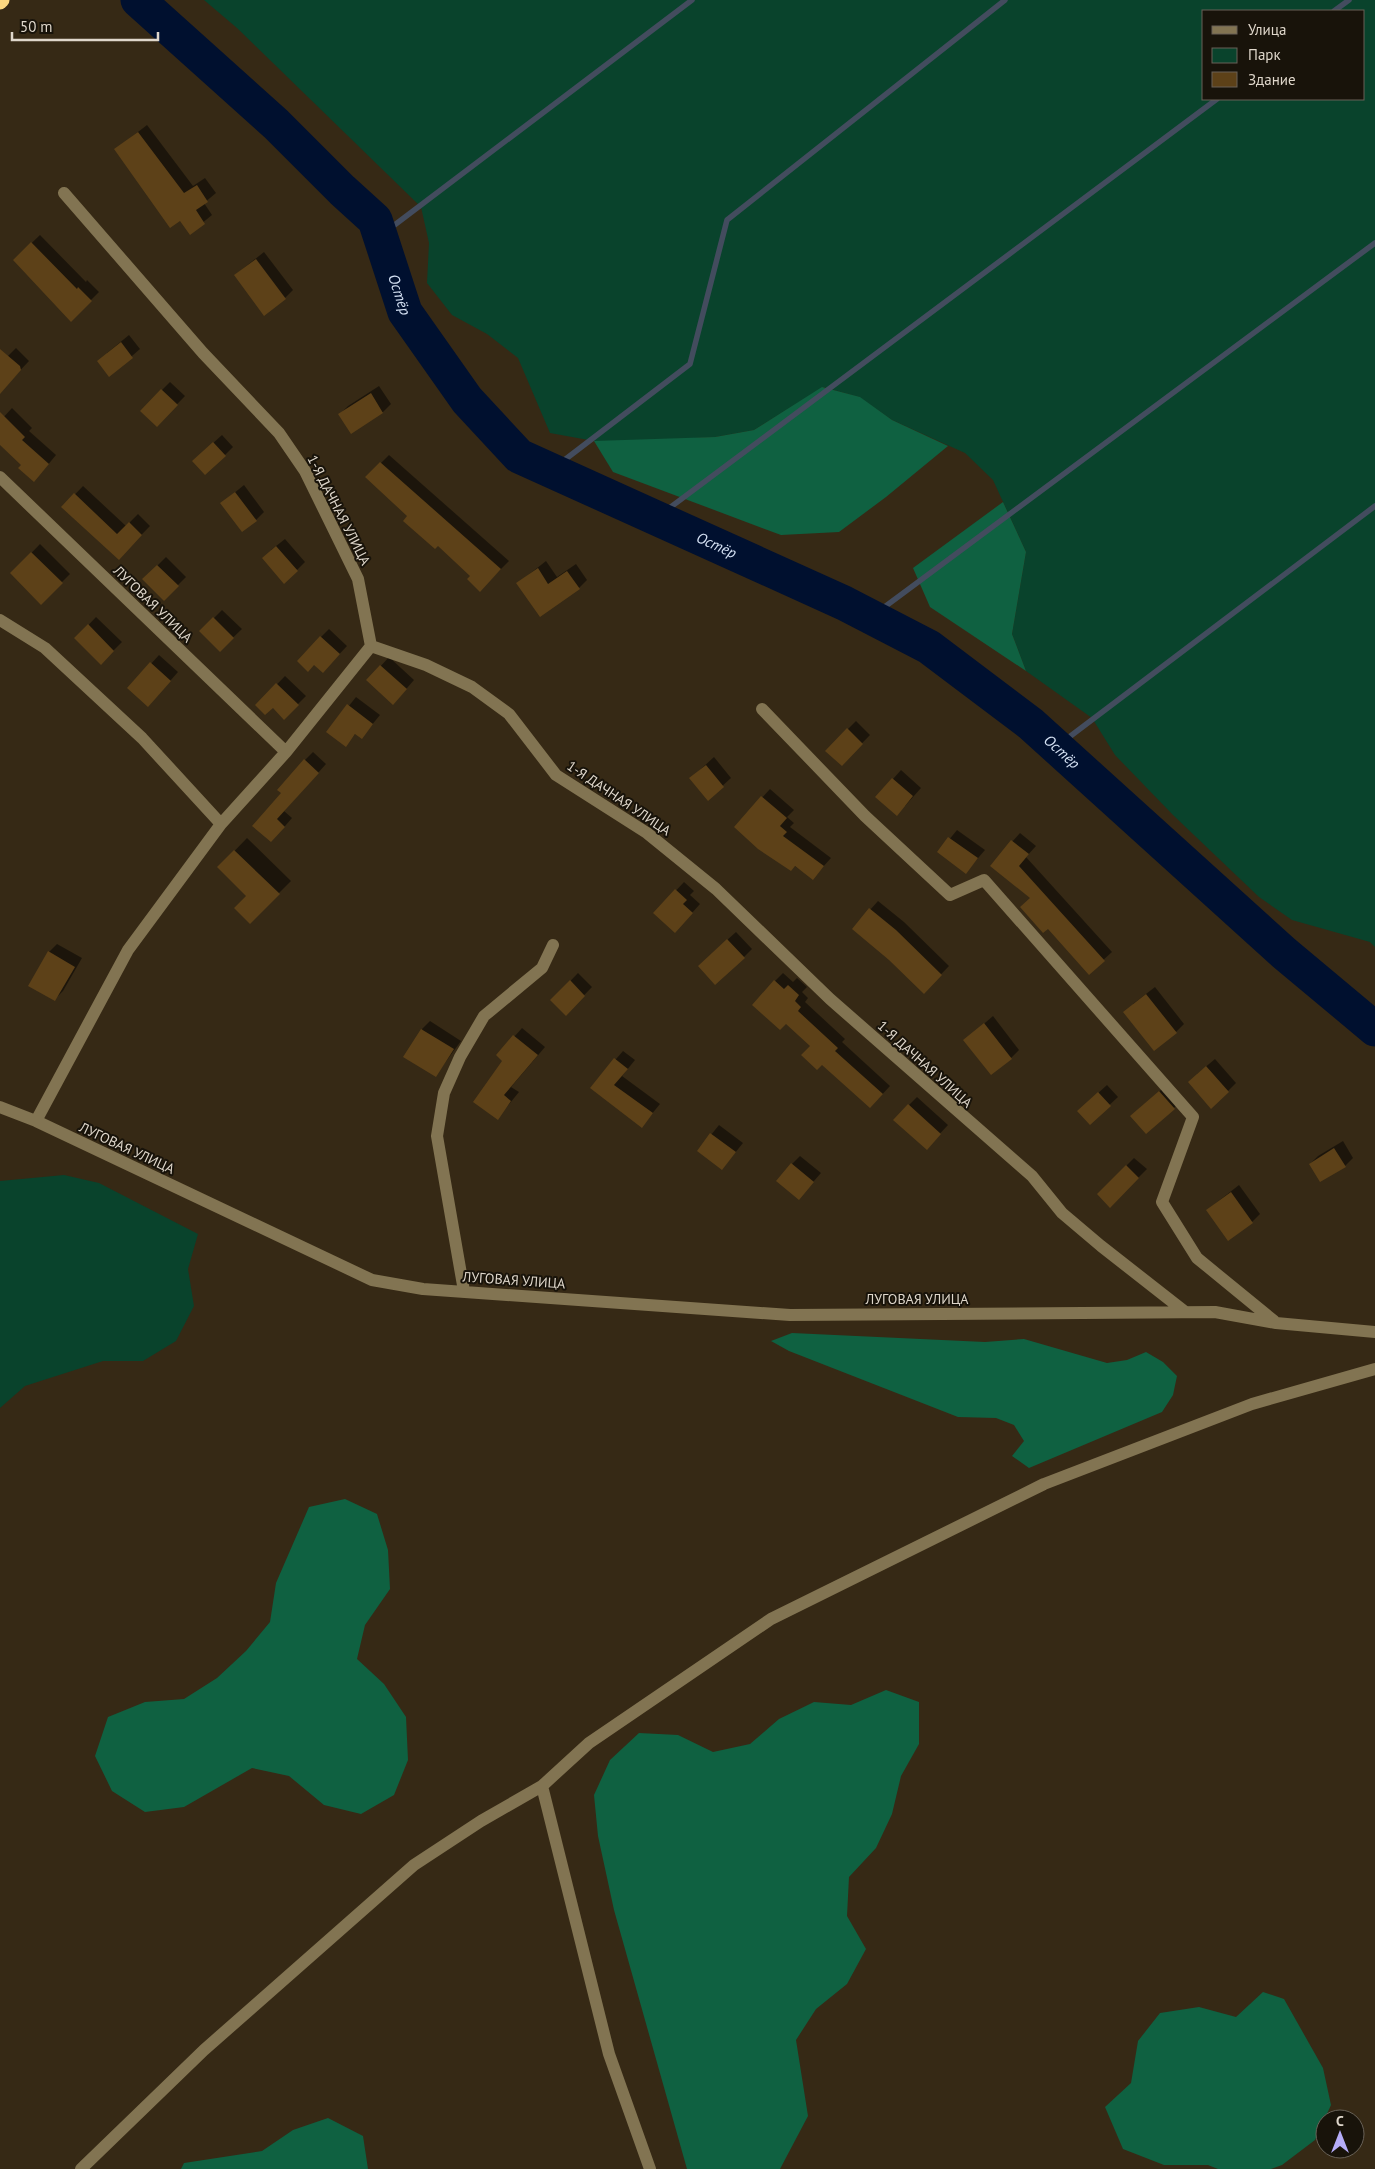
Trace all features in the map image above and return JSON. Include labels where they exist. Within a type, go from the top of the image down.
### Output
[{"type":"street","name":"1-Я ДАЧНАЯ УЛИЦА","points":[[64,193],[204,353],[278,433],[305,471],[358,579],[371,646],[426,664],[472,687],[509,714],[556,775],[647,833],[716,889],[830,999],[1032,1176],[1062,1213],[1184,1311]]},
{"type":"street","name":"ЛУГОВАЯ УЛИЦА","points":[[0,477],[286,752]]},
{"type":"street","points":[[0,620],[52,654],[142,738],[221,824]]},
{"type":"street","points":[[36,1121],[128,950],[221,824],[286,752],[371,646]]},
{"type":"street","points":[[762,709],[865,816],[950,895],[984,880],[1193,1117],[1162,1202],[1197,1258],[1276,1323]]},
{"type":"street","points":[[464,1291],[437,1136],[444,1094],[460,1057],[484,1016],[542,968],[553,945]]},
{"type":"street","name":"ЛУГОВАЯ УЛИЦА","points":[[0,1107],[36,1121],[372,1280],[422,1289],[790,1315],[1215,1312],[1276,1323],[1375,1332]]},
{"type":"street","points":[[81,2169],[204,2050],[414,1865],[482,1821],[542,1786],[589,1743],[771,1619],[1044,1484],[1252,1404],[1375,1369]]},
{"type":"street","points":[[542,1786],[609,2054],[650,2169]]},
{"type":"green space","points":[[204,0],[1375,0],[1375,947],[1370,942],[1292,920],[1259,897],[1173,815],[1115,755],[1092,718],[1026,671],[1012,634],[1026,552],[993,480],[965,453],[892,420],[859,397],[823,387],[754,430],[715,437],[594,441],[550,433],[518,358],[487,334],[452,315],[427,283],[429,243],[421,207],[237,28]]},
{"type":"green space","points":[[822,387],[860,397],[892,420],[948,446],[886,497],[839,532],[781,535],[613,472],[594,441],[715,437],[754,430]]},
{"type":"green space","points":[[1003,502],[1026,552],[1012,634],[1026,671],[930,607],[913,568]]},
{"type":"green space","points":[[64,1175],[99,1183],[198,1234],[188,1269],[194,1306],[176,1341],[143,1361],[103,1361],[25,1386],[0,1408],[0,1181]]},
{"type":"green space","points":[[792,1333],[985,1342],[1024,1339],[1107,1363],[1127,1360],[1146,1352],[1163,1362],[1177,1376],[1173,1395],[1162,1412],[1029,1468],[1012,1456],[1024,1441],[1014,1425],[996,1418],[958,1417],[789,1351],[771,1341]]},
{"type":"green space","points":[[345,1499],[377,1514],[388,1550],[390,1589],[365,1625],[357,1659],[384,1684],[406,1717],[408,1760],[394,1795],[361,1814],[324,1805],[289,1776],[252,1768],[184,1807],[145,1812],[112,1791],[95,1756],[108,1717],[145,1702],[184,1699],[217,1678],[246,1651],[270,1622],[276,1583],[309,1507]]},
{"type":"green space","points":[[886,1690],[919,1702],[919,1744],[901,1776],[892,1814],[876,1848],[849,1877],[847,1916],[866,1949],[847,1984],[816,2009],[796,2040],[808,2116],[780,2169],[687,2169],[614,1910],[598,1836],[594,1795],[610,1760],[639,1733],[678,1735],[713,1752],[750,1744],[779,1719],[814,1702],[851,1705]]},
{"type":"green space","points":[[1263,1992],[1284,1999],[1323,2068],[1331,2105],[1329,2109],[1315,2109],[1315,2140],[1282,2165],[1271,2169],[1218,2169],[1208,2165],[1164,2165],[1123,2149],[1105,2107],[1131,2083],[1138,2041],[1160,2013],[1199,2007],[1236,2017]]},
{"type":"green space","points":[[328,2118],[363,2136],[368,2169],[181,2169],[184,2163],[262,2151],[293,2130]]},
{"type":"building","points":[[138,132],[184,193],[197,185],[208,202],[196,210],[205,224],[190,235],[180,221],[170,228],[114,149]]},
{"type":"building","points":[[31,242],[77,289],[78,287],[92,301],[71,322],[13,260]]},
{"type":"building","points":[[256,259],[286,299],[264,316],[234,275]]},
{"type":"building","points":[[121,342],[133,358],[109,377],[97,361]]},
{"type":"building","points":[[0,349],[20,366],[21,370],[0,394]]},
{"type":"building","points":[[161,389],[178,405],[157,427],[140,411]]},
{"type":"building","points":[[371,393],[383,413],[351,434],[338,414]]},
{"type":"building","points":[[0,412],[25,437],[22,440],[49,464],[34,482],[18,468],[21,465],[0,445]]},
{"type":"building","points":[[213,442],[226,456],[205,475],[192,461]]},
{"type":"building","points":[[380,462],[501,569],[480,592],[467,579],[470,576],[438,546],[435,549],[403,521],[407,516],[365,477]]},
{"type":"building","points":[[235,492],[257,521],[242,532],[220,503]]},
{"type":"building","points":[[74,493],[117,534],[129,522],[142,535],[119,560],[61,507]]},
{"type":"building","points":[[276,546],[298,571],[284,584],[262,558]]},
{"type":"building","points":[[31,552],[63,583],[41,605],[10,573]]},
{"type":"building","points":[[157,565],[179,586],[164,601],[142,579]]},
{"type":"building","points":[[538,568],[548,584],[567,571],[580,589],[540,617],[516,583]]},
{"type":"building","points":[[213,617],[234,638],[220,652],[199,631]]},
{"type":"building","points":[[88,624],[114,651],[101,665],[74,638]]},
{"type":"building","points":[[320,636],[340,654],[323,673],[314,665],[308,672],[297,661]]},
{"type":"building","points":[[150,662],[171,681],[148,707],[127,688]]},
{"type":"building","points":[[380,665],[407,689],[393,705],[366,680]]},
{"type":"building","points":[[276,683],[299,705],[284,720],[273,708],[265,715],[255,705]]},
{"type":"building","points":[[347,704],[373,724],[362,739],[355,734],[346,747],[326,732]]},
{"type":"building","points":[[847,728],[863,744],[842,766],[825,751]]},
{"type":"building","points":[[304,759],[319,773],[277,819],[285,827],[271,842],[252,826],[281,793],[277,790]]},
{"type":"building","points":[[706,765],[724,787],[708,801],[689,778]]},
{"type":"building","points":[[892,778],[913,796],[897,816],[875,797]]},
{"type":"building","points":[[761,796],[787,818],[780,826],[787,832],[783,836],[824,866],[813,880],[795,866],[791,871],[758,849],[734,827]]},
{"type":"building","points":[[948,837],[978,858],[966,874],[937,852]]},
{"type":"building","points":[[1011,840],[1029,854],[1019,866],[1105,961],[1089,975],[1048,929],[1043,933],[1020,907],[1030,898],[990,866]]},
{"type":"building","points":[[234,850],[280,894],[250,924],[234,908],[246,896],[217,867]]},
{"type":"building","points":[[675,889],[687,900],[683,904],[693,913],[675,933],[653,913]]},
{"type":"building","points":[[869,908],[896,930],[942,975],[924,994],[889,960],[852,929]]},
{"type":"building","points":[[727,939],[745,958],[715,985],[698,966]]},
{"type":"building","points":[[48,951],[75,967],[55,1001],[28,986]]},
{"type":"building","points":[[570,980],[585,996],[566,1016],[550,1000]]},
{"type":"building","points":[[774,980],[784,989],[788,985],[799,995],[795,1001],[801,1007],[798,1011],[838,1048],[835,1051],[883,1094],[870,1108],[822,1065],[817,1070],[801,1055],[810,1046],[786,1024],[780,1030],[752,1005]]},
{"type":"building","points":[[1146,994],[1177,1033],[1154,1051],[1123,1012]]},
{"type":"building","points":[[984,1023],[1012,1059],[991,1075],[963,1040]]},
{"type":"building","points":[[421,1029],[454,1049],[436,1077],[403,1057]]},
{"type":"building","points":[[513,1035],[538,1055],[504,1095],[511,1101],[498,1120],[473,1102],[502,1061],[496,1055]]},
{"type":"building","points":[[614,1058],[628,1069],[614,1085],[653,1113],[642,1128],[590,1088]]},
{"type":"building","points":[[1206,1066],[1229,1092],[1211,1109],[1188,1082]]},
{"type":"building","points":[[1159,1091],[1175,1109],[1146,1134],[1130,1116]]},
{"type":"building","points":[[1098,1092],[1111,1106],[1090,1125],[1077,1111]]},
{"type":"building","points":[[908,1104],[941,1134],[927,1150],[893,1120]]},
{"type":"building","points":[[710,1133],[736,1152],[722,1170],[697,1151]]},
{"type":"building","points":[[1334,1148],[1346,1167],[1320,1182],[1309,1164]]},
{"type":"building","points":[[791,1163],[814,1182],[799,1200],[776,1181]]},
{"type":"building","points":[[1126,1165],[1139,1178],[1110,1208],[1097,1194]]},
{"type":"building","points":[[1231,1192],[1253,1223],[1228,1241],[1206,1210]]},
{"type":"waterway","name":"Остёр","points":[[138,0],[276,124],[375,220],[405,312],[467,400],[519,456],[844,603],[929,647],[1031,724],[1284,953],[1375,1029]]},
{"type":"waterway","points":[[380,236],[692,0]]},
{"type":"waterway","points":[[550,471],[690,364],[727,220],[1005,0]]},
{"type":"waterway","points":[[1335,10],[1349,0]]},
{"type":"waterway","points":[[656,518],[1216,100]]},
{"type":"waterway","points":[[871,617],[1375,243]]},
{"type":"waterway","points":[[1056,747],[1375,506]]}]
